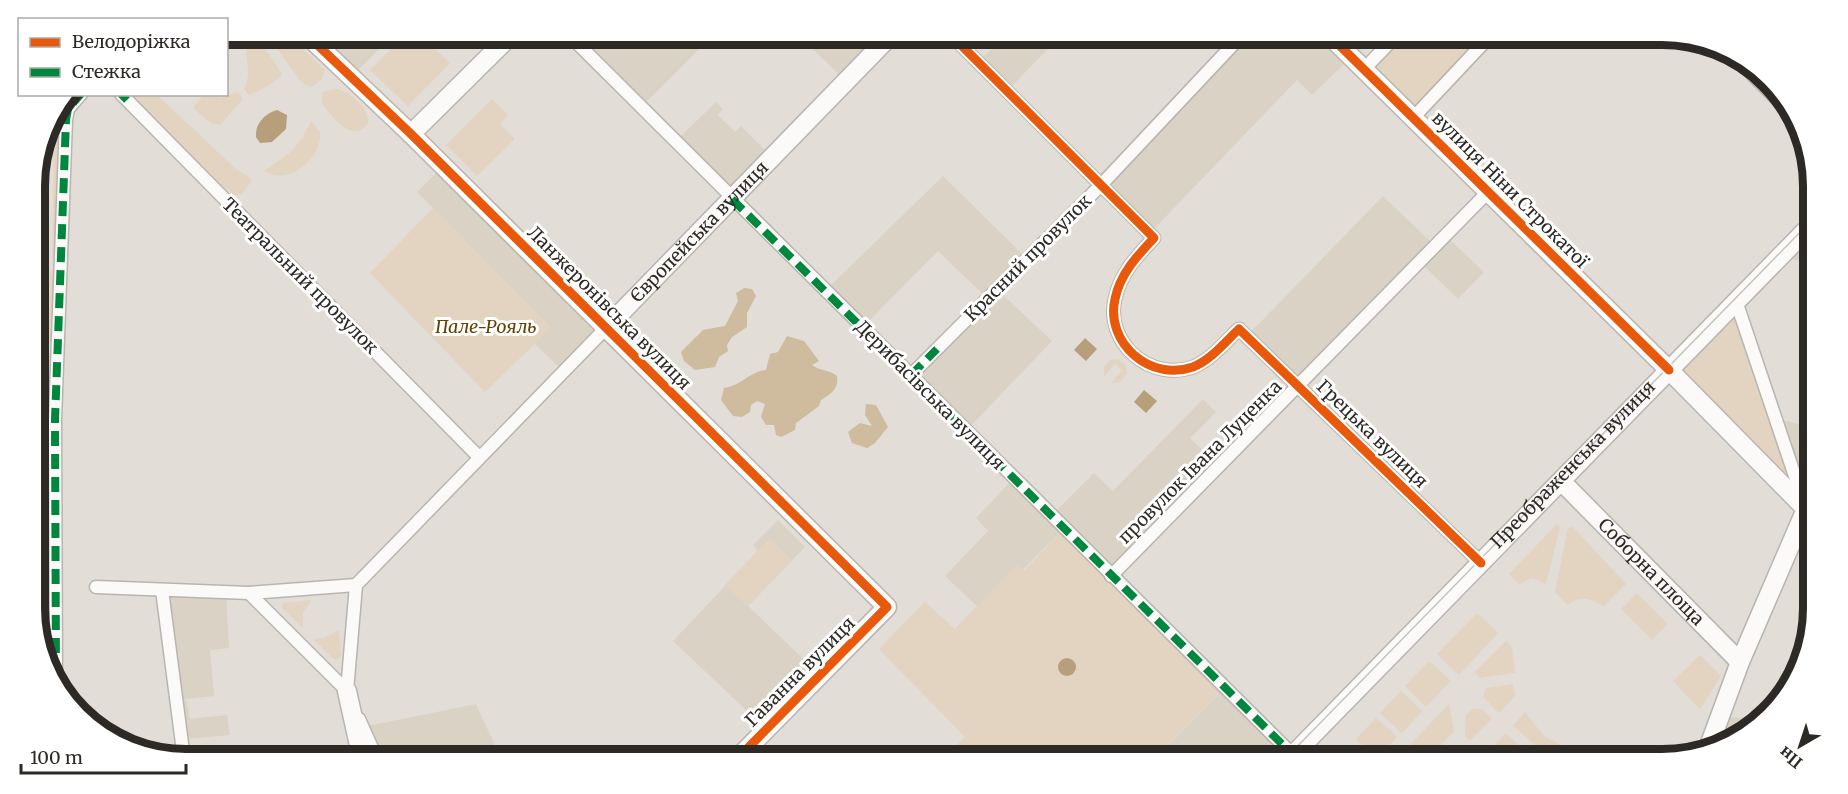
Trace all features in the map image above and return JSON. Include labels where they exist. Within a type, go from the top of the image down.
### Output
[{"type":"street","name":"Ланжеронівська вулиця","points":[[318,45],[411,134],[887,607]]},
{"type":"street","points":[[411,134],[501,45]]},
{"type":"street","name":"Дерибасівська вулиця","points":[[579,45],[1284,749]]},
{"type":"street","name":"Європейська вулиця","points":[[356,585],[881,45]]},
{"type":"street","points":[[961,45],[1101,185]]},
{"type":"street","name":"Красний провулок","points":[[911,375],[1101,185],[1233,45]]},
{"type":"street","name":"вулиця Ніни Строкатої","points":[[1339,45],[1803,502]]},
{"type":"street","points":[[1364,69],[1387,45]]},
{"type":"street","points":[[1413,118],[1482,45]]},
{"type":"street","name":"Театральний провулок","points":[[124,97],[479,457]]},
{"type":"street","points":[[56,662],[55,420],[68,110]]},
{"type":"street","name":"Грецька вулиця","points":[[1101,185],[1154,238],[1127,269],[1114,301],[1115,324],[1124,345],[1132,354],[1151,366],[1183,369],[1204,361],[1239,329],[1481,563]]},
{"type":"street","name":"провулок Івана Луценка","points":[[1112,576],[1488,192]]},
{"type":"street","name":"Преображенська вулиця","points":[[1302,749],[1803,233]]},
{"type":"street","points":[[1736,301],[1803,489]]},
{"type":"street","name":"Соборна площа","points":[[1561,481],[1740,662]]},
{"type":"street","points":[[1711,740],[1740,662],[1803,524]]},
{"type":"street","points":[[96,587],[249,593],[356,585],[347,691],[360,749]]},
{"type":"street","points":[[162,590],[183,749]]},
{"type":"street","points":[[249,593],[347,691],[373,749]]},
{"type":"street","name":"Гаванна вулиця","points":[[747,749],[887,607]]},
{"type":"shaded area","points":[[318,45],[383,45],[351,77]]},
{"type":"shaded area","points":[[580,45],[703,45],[641,107]]},
{"type":"shaded area","points":[[808,45],[879,45],[845,80]]},
{"type":"shaded area","points":[[995,45],[1051,45],[1009,89],[980,61]]},
{"type":"shaded area","points":[[1242,45],[1324,45],[1344,64],[1312,95],[1297,80],[1152,231],[1106,185]]},
{"type":"shaded area","points":[[716,102],[723,109],[718,115],[735,132],[741,126],[771,156],[731,197],[676,141]]},
{"type":"shaded area","points":[[277,110],[287,115],[286,129],[272,142],[260,143],[256,137],[259,124],[264,117]]},
{"type":"shaded area","points":[[441,168],[604,328],[562,370],[535,344],[550,327],[417,192]]},
{"type":"shaded area","points":[[943,176],[1026,258],[987,298],[938,251],[864,326],[827,289]]},
{"type":"shaded area","points":[[1383,196],[1433,244],[1300,380],[1251,332]]},
{"type":"shaded area","points":[[1446,236],[1484,272],[1458,299],[1421,263]]},
{"type":"shaded area","points":[[1803,236],[1803,262],[1783,257]]},
{"type":"shaded area","points":[[744,288],[752,289],[756,296],[747,313],[747,327],[732,337],[727,345],[728,351],[719,357],[715,367],[695,370],[684,361],[681,352],[703,330],[725,326],[738,301],[736,293]]},
{"type":"shaded area","points":[[998,290],[1052,341],[968,429],[916,376]]},
{"type":"shaded area","points":[[787,336],[804,341],[819,361],[812,365],[837,376],[837,384],[834,391],[821,400],[819,406],[796,423],[795,430],[781,437],[776,435],[774,425],[766,425],[761,417],[765,404],[757,401],[751,405],[750,412],[742,417],[733,416],[721,400],[724,388],[766,370],[770,354],[778,352]]},
{"type":"shaded area","points":[[1085,338],[1097,349],[1086,361],[1074,350]]},
{"type":"shaded area","points":[[1144,390],[1157,401],[1146,413],[1134,402]]},
{"type":"shaded area","points":[[1203,399],[1216,412],[1190,438],[1213,461],[1112,568],[1054,513],[1094,473],[1113,491]]},
{"type":"shaded area","points":[[866,404],[876,405],[888,427],[875,443],[867,448],[852,443],[848,432],[860,423],[872,426],[865,415]]},
{"type":"shaded area","points":[[1777,419],[1803,425],[1803,499]]},
{"type":"shaded area","points":[[1012,480],[1062,530],[982,611],[945,576],[988,531],[976,518]]},
{"type":"shaded area","points":[[778,520],[805,547],[748,606],[818,673],[765,728],[673,641],[758,551],[753,545]]},
{"type":"shaded area","points":[[164,592],[226,594],[229,648],[210,650],[214,696],[186,699],[190,719],[227,715],[230,735],[184,739]]},
{"type":"shaded area","points":[[1063,658],[1071,658],[1076,663],[1074,674],[1063,676],[1058,671],[1058,663]]},
{"type":"shaded area","points":[[1222,691],[1283,749],[1165,749]]},
{"type":"shaded area","points":[[476,704],[496,749],[373,749],[363,727]]},
{"type":"shaded area","points":[[1721,717],[1750,718],[1740,725],[1713,739]]},
{"type":"green space","points":[[247,45],[263,45],[282,74],[272,83],[249,95],[244,89],[248,75]]},
{"type":"green space","points":[[274,45],[299,45],[325,70],[322,79],[311,87],[302,83]]},
{"type":"green space","points":[[395,45],[431,45],[450,63],[408,106],[370,70]]},
{"type":"green space","points":[[1389,45],[1478,45],[1412,114],[1365,69]]},
{"type":"green space","points":[[337,89],[348,93],[366,112],[368,123],[362,129],[349,130],[331,115],[322,103],[323,92]]},
{"type":"green space","points":[[238,92],[243,99],[220,125],[211,123],[193,108],[202,96],[220,98]]},
{"type":"green space","points":[[131,96],[158,96],[238,171],[250,177],[251,182],[242,194],[234,195],[212,177]]},
{"type":"green space","points":[[492,99],[508,115],[500,124],[515,139],[477,176],[446,145]]},
{"type":"green space","points":[[311,121],[320,132],[316,151],[310,160],[293,173],[273,175],[264,171],[292,151],[303,137]]},
{"type":"green space","points":[[59,137],[57,259],[52,259],[54,138]]},
{"type":"green space","points":[[47,161],[45,259],[45,177]]},
{"type":"green space","name":"Пале-Рояль","points":[[433,208],[551,328],[485,392],[370,273]]},
{"type":"green space","points":[[50,270],[55,270],[52,343],[48,343]]},
{"type":"green space","points":[[1736,301],[1803,500],[1803,506],[1669,370]]},
{"type":"green space","points":[[47,352],[52,352],[48,442],[45,442]]},
{"type":"green space","points":[[1118,359],[1126,365],[1127,373],[1120,382],[1111,383],[1122,370],[1115,364],[1104,377],[1104,367],[1110,360]]},
{"type":"green space","points":[[45,452],[49,452],[46,525]]},
{"type":"green space","points":[[1557,524],[1560,527],[1546,584],[1532,578],[1519,584],[1509,574]]},
{"type":"green space","points":[[1573,527],[1626,584],[1604,606],[1581,599],[1568,605],[1555,592],[1568,528]]},
{"type":"green space","points":[[1062,530],[1222,691],[1164,749],[952,749],[965,737],[879,649],[925,602],[955,629],[1017,565],[1024,571]]},
{"type":"green space","points":[[770,538],[792,560],[747,606],[725,585]]},
{"type":"green space","points":[[1637,593],[1668,624],[1652,640],[1621,609]]},
{"type":"green space","points":[[311,600],[303,613],[303,628],[281,607],[284,603]]},
{"type":"green space","points":[[1477,613],[1498,633],[1459,675],[1437,654]]},
{"type":"green space","points":[[339,630],[341,656],[337,660],[313,639],[324,638]]},
{"type":"green space","points":[[1506,641],[1512,647],[1515,673],[1480,678],[1475,672]]},
{"type":"green space","points":[[1700,655],[1721,676],[1700,709],[1673,681]]},
{"type":"green space","points":[[1429,661],[1451,681],[1426,707],[1405,686]]},
{"type":"green space","points":[[1513,684],[1515,696],[1499,713],[1483,697],[1486,688]]},
{"type":"green space","points":[[1401,691],[1422,711],[1402,733],[1380,713]]},
{"type":"green space","points":[[1449,704],[1454,731],[1438,749],[1406,749]]},
{"type":"green space","points":[[1473,709],[1482,709],[1492,719],[1470,741],[1465,736],[1466,715]]},
{"type":"green space","points":[[1525,712],[1544,736],[1563,746],[1560,749],[1539,749],[1513,726]]},
{"type":"green space","points":[[1376,718],[1397,737],[1386,749],[1367,749],[1356,739]]},
{"type":"green space","points":[[1506,733],[1523,749],[1491,749]]},
{"type":"tram line","points":[[1295,749],[1803,229]]},
{"type":"marked path","points":[[70,107],[79,96]]},
{"type":"marked path","points":[[123,96],[127,100]]},
{"type":"marked path","points":[[56,662],[55,420],[68,110]]},
{"type":"marked path","points":[[732,199],[1287,749]]},
{"type":"marked path","points":[[911,375],[937,349]]},
{"type":"cycle path","points":[[318,45],[411,134],[887,607],[747,749]]},
{"type":"cycle path","points":[[961,45],[1154,238],[1125,273],[1115,299],[1114,315],[1117,330],[1124,344],[1134,355],[1147,364],[1161,369],[1177,370],[1193,367],[1212,355],[1239,329],[1481,563]]},
{"type":"cycle path","points":[[1339,45],[1669,370]]}]
